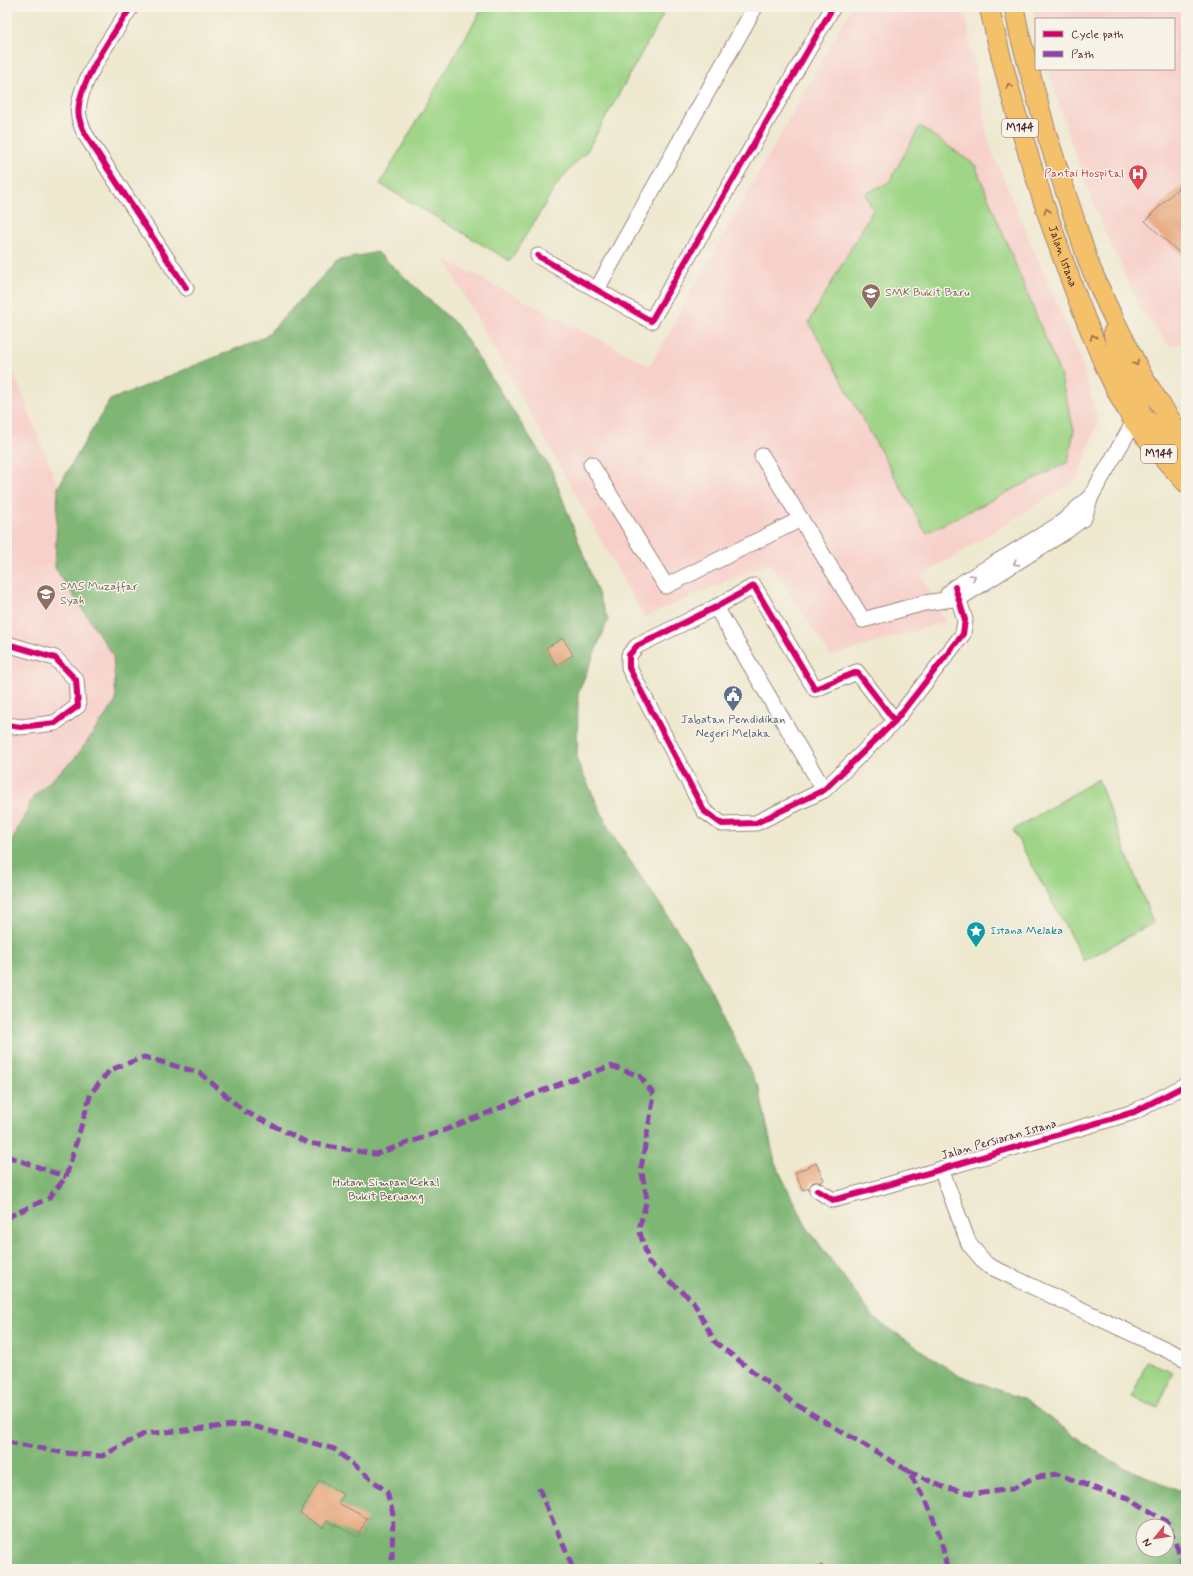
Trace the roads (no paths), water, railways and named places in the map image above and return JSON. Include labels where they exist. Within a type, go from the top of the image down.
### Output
[{"type":"main road","name":"Jalan Istana","points":[[989,7],[1025,146],[1072,283],[1094,338],[1117,392],[1134,422],[1156,451],[1186,482]]},
{"type":"main road","name":"Jalan Istana","points":[[1014,7],[1019,32],[1047,136],[1089,264],[1108,307],[1143,377],[1186,444]]},
{"type":"main road","points":[[1108,307],[1119,358],[1140,398],[1140,411],[1134,422]]},
{"type":"main road","points":[[1134,422],[1147,420],[1159,429],[1186,460]]},
{"type":"street","points":[[131,7],[87,79],[79,98],[78,116],[85,134],[186,288]]},
{"type":"street","points":[[596,289],[754,7]]},
{"type":"street","points":[[538,256],[651,320],[833,7]]},
{"type":"street","points":[[762,456],[863,620],[942,600],[957,593],[1060,524],[1091,496],[1134,422]]},
{"type":"street","points":[[591,464],[666,586],[801,519]]},
{"type":"street","points":[[895,722],[857,672],[815,689],[754,586],[716,607],[637,646],[630,655],[629,668],[704,811],[722,824],[756,822],[824,790],[895,722],[963,634],[965,620],[957,593]]},
{"type":"street","points":[[716,607],[824,790]]},
{"type":"street","points":[[7,644],[55,658],[76,680],[78,706],[55,723],[21,727],[7,725]]},
{"type":"street","name":"Jalan Persiaran Istana","points":[[817,1190],[833,1200],[1134,1112],[1186,1086]]},
{"type":"street","points":[[941,1169],[969,1244],[987,1265],[1186,1359]]},
{"type":"place","name":"Pantai Hospital","points":[[1138,191]]},
{"type":"place","name":"SMK Bukit Baru","points":[[871,310]]},
{"type":"place","name":"SMS Muzaffar Syah","points":[[46,611]]},
{"type":"place","name":"Jabatan Pendidikan Negeri Melaka","points":[[733,712]]},
{"type":"place","name":"Istana Melaka","points":[[976,948]]},
{"type":"park label","name":"Hutan Simpan Kekal Bukit Beruang","points":[[386,1190]]}]
